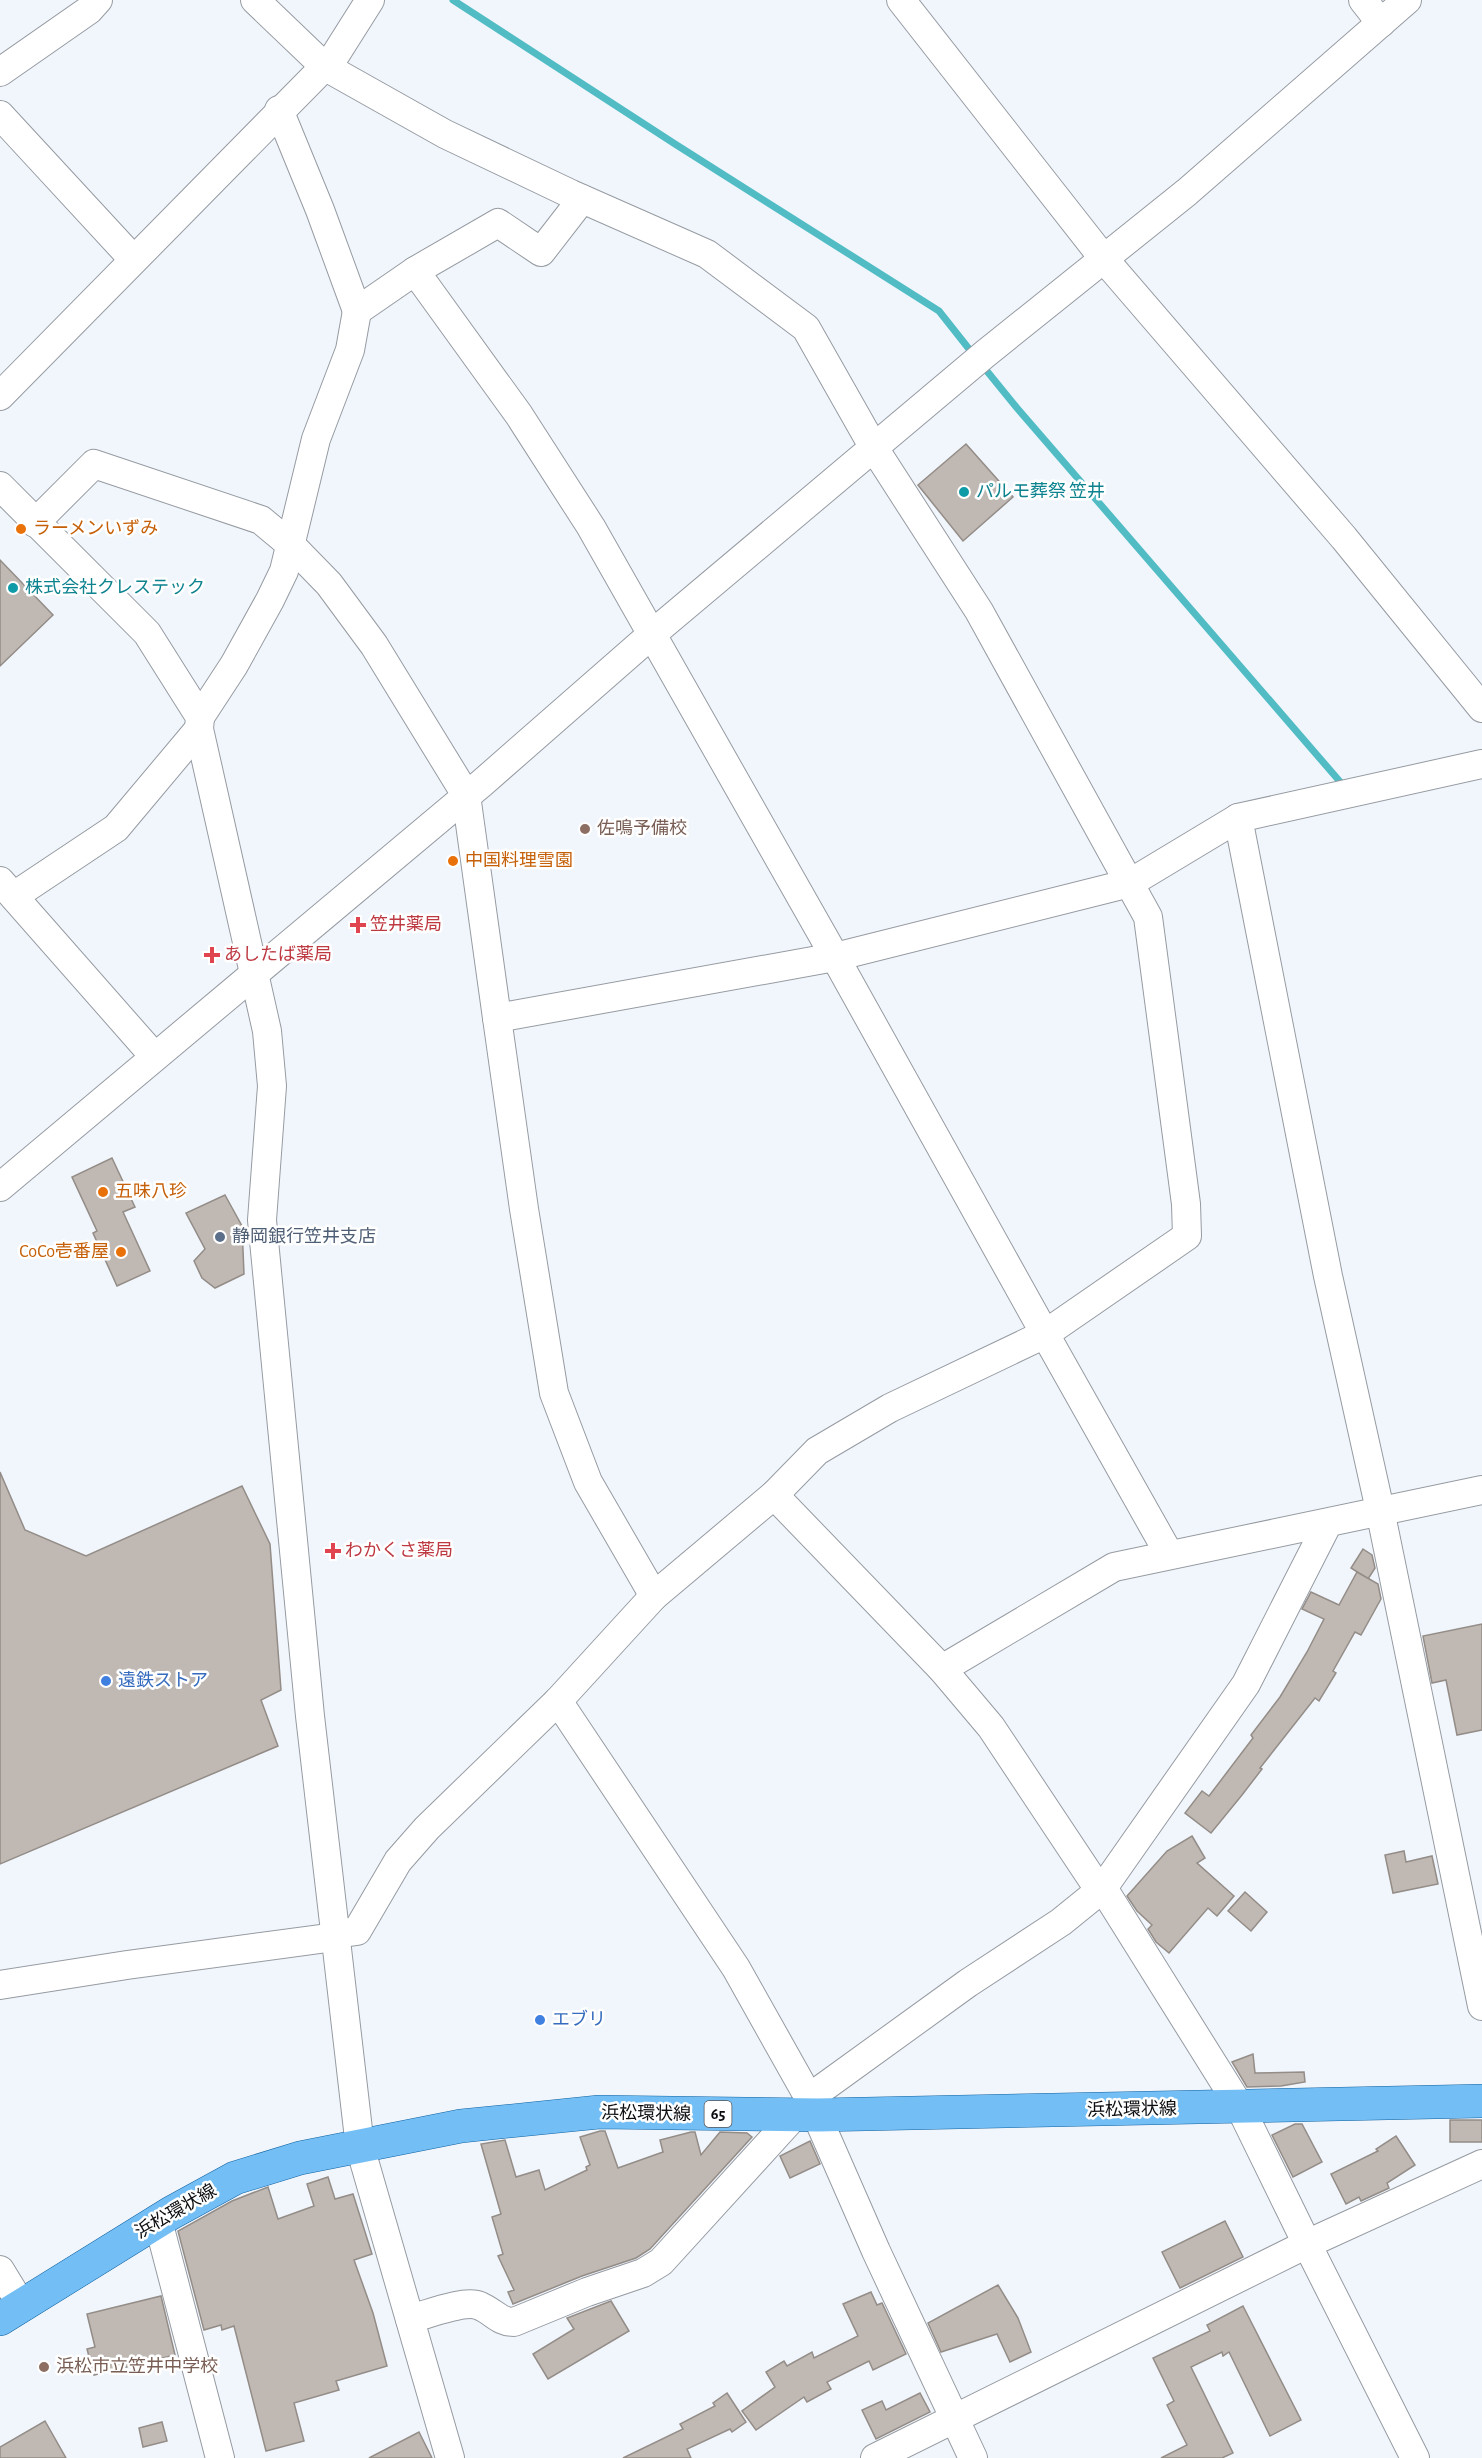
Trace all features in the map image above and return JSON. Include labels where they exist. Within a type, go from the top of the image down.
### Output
[{"type":"main road","name":"浜松環状線","points":[[11,2312],[158,2221],[235,2178],[300,2158],[461,2126],[599,2112],[1240,2107],[1482,2101]]},
{"type":"street","points":[[0,72],[89,10],[98,0]]},
{"type":"street","points":[[0,1985],[357,1931],[398,1861],[427,1828],[558,1701],[654,1596],[774,1495],[817,1451],[890,1408],[1045,1334],[1188,1236],[1186,1204],[1148,917],[979,611],[874,448],[806,328],[707,254],[582,199],[445,134],[324,66],[255,0]]},
{"type":"street","points":[[0,396],[279,110],[334,57],[370,0]]},
{"type":"street","points":[[901,0],[1104,259],[1344,538],[1482,708]]},
{"type":"street","points":[[1364,0],[1381,22]]},
{"type":"street","points":[[0,1187],[256,973],[651,635],[874,448],[1187,192],[1407,0]]},
{"type":"street","points":[[154,1056],[7,889],[116,828],[200,723],[284,571],[316,439],[350,350],[357,311],[320,210],[279,110]]},
{"type":"street","points":[[0,115],[133,259]]},
{"type":"street","points":[[357,311],[415,271],[498,223],[541,252],[582,199]]},
{"type":"street","points":[[415,271],[519,415],[591,527],[1169,1554]]},
{"type":"street","points":[[35,523],[94,464],[261,520],[291,545],[328,584],[374,645],[466,795],[524,1209],[554,1393],[588,1482],[654,1596]]},
{"type":"street","points":[[0,486],[147,633],[200,723],[267,1031],[272,1086],[262,1220],[310,1716],[360,2147],[450,2458]]},
{"type":"street","points":[[497,1018],[835,957],[1130,883],[1238,818],[1482,764]]},
{"type":"street","points":[[1238,818],[1328,1276],[1380,1510],[1482,2006]]},
{"type":"street","points":[[942,1669],[1114,1567],[1482,1490]]},
{"type":"street","points":[[774,1495],[942,1669],[991,1727],[1092,1879],[1103,1888],[1240,2107],[1415,2458]]},
{"type":"street","points":[[410,2319],[470,2303],[481,2306],[503,2322],[514,2322],[587,2292],[644,2273],[662,2262],[807,2110],[968,1983],[1061,1922],[1103,1888],[1246,1684],[1328,1523]]},
{"type":"street","points":[[558,1701],[736,1968],[876,2251],[973,2458]]},
{"type":"street","points":[[875,2458],[1307,2244],[1482,2164]]},
{"type":"street","points":[[158,2221],[220,2458]]},
{"type":"street","points":[[0,2270],[11,2312]]},
{"type":"building","name":"パルモ葬祭 笠井","points":[[966,444],[1013,497],[963,541],[918,485]]},
{"type":"building","name":"株式会社クレステック","points":[[0,560],[53,615],[0,666]]},
{"type":"building","points":[[112,1158],[135,1207],[123,1212],[150,1271],[117,1286],[93,1233],[97,1231],[72,1177]]},
{"type":"building","name":"静岡銀行笠井支店","points":[[225,1195],[242,1226],[244,1274],[215,1288],[202,1278],[194,1261],[205,1249],[186,1213]]},
{"type":"building","points":[[0,1472],[25,1530],[86,1556],[242,1486],[270,1544],[281,1690],[261,1700],[278,1746],[0,1864]]},
{"type":"building","points":[[1363,1549],[1372,1555],[1375,1568],[1368,1579],[1351,1568]]},
{"type":"building","points":[[1357,1572],[1378,1584],[1381,1599],[1361,1635],[1355,1632],[1333,1671],[1336,1673],[1319,1701],[1315,1698],[1211,1833],[1185,1813],[1202,1791],[1209,1796],[1253,1738],[1251,1735],[1280,1697],[1307,1652],[1324,1619],[1302,1609],[1311,1592],[1339,1605]]},
{"type":"building","points":[[1482,1624],[1482,1730],[1457,1735],[1446,1680],[1432,1683],[1423,1636]]},
{"type":"building","points":[[1192,1836],[1205,1858],[1197,1863],[1234,1896],[1217,1916],[1208,1908],[1169,1953],[1156,1942],[1148,1929],[1152,1925],[1137,1911],[1127,1896],[1167,1851]]},
{"type":"building","points":[[1404,1851],[1406,1862],[1432,1856],[1438,1884],[1393,1893],[1385,1855]]},
{"type":"building","points":[[1245,1892],[1267,1912],[1251,1931],[1228,1911]]},
{"type":"building","points":[[1253,2054],[1255,2073],[1304,2072],[1305,2082],[1281,2086],[1247,2087],[1232,2062]]},
{"type":"building","points":[[1450,2120],[1482,2120],[1482,2142],[1450,2142]]},
{"type":"building","points":[[1295,2124],[1302,2124],[1322,2162],[1293,2177],[1272,2135]]},
{"type":"building","points":[[605,2131],[618,2168],[663,2152],[660,2140],[691,2132],[695,2132],[701,2155],[720,2132],[747,2133],[752,2137],[650,2249],[636,2258],[582,2276],[513,2304],[508,2292],[514,2290],[498,2256],[503,2254],[492,2217],[501,2214],[481,2144],[505,2140],[516,2177],[539,2170],[545,2190],[587,2170],[586,2167],[590,2165],[580,2137]]},
{"type":"building","points":[[1396,2136],[1415,2165],[1387,2183],[1389,2188],[1361,2201],[1359,2197],[1346,2204],[1331,2174],[1378,2151],[1376,2149]]},
{"type":"building","points":[[810,2141],[820,2164],[790,2178],[780,2156]]},
{"type":"building","points":[[328,2177],[335,2199],[353,2194],[372,2254],[354,2260],[373,2313],[387,2366],[336,2381],[339,2390],[294,2403],[304,2441],[266,2451],[234,2326],[222,2330],[221,2325],[204,2330],[178,2231],[232,2201],[268,2187],[278,2219],[314,2206],[307,2184]]},
{"type":"building","points":[[1225,2221],[1243,2257],[1180,2288],[1162,2252]]},
{"type":"building","points":[[998,2285],[1018,2318],[1031,2352],[1010,2362],[997,2334],[941,2352],[928,2323]]},
{"type":"building","points":[[871,2292],[877,2305],[882,2303],[906,2354],[873,2370],[869,2361],[827,2382],[831,2389],[807,2402],[804,2397],[756,2430],[742,2411],[775,2387],[766,2372],[784,2361],[787,2366],[812,2352],[814,2358],[858,2336],[843,2304]]},
{"type":"building","points":[[161,2296],[175,2355],[94,2375],[87,2349],[95,2347],[87,2314]]},
{"type":"building","points":[[611,2301],[629,2331],[548,2379],[533,2354],[574,2329],[567,2318]]},
{"type":"building","points":[[1243,2306],[1301,2420],[1270,2436],[1229,2352],[1223,2356],[1222,2352],[1191,2367],[1233,2453],[1222,2458],[1161,2458],[1187,2445],[1167,2405],[1174,2401],[1153,2358],[1210,2331],[1207,2325]]},
{"type":"building","points":[[727,2393],[746,2422],[732,2432],[730,2429],[687,2449],[691,2458],[623,2458],[683,2429],[680,2424],[715,2406],[713,2403]]},
{"type":"building","points":[[920,2393],[930,2412],[876,2439],[862,2410],[882,2401],[886,2410]]},
{"type":"building","points":[[45,2421],[66,2458],[0,2458],[0,2447]]},
{"type":"building","points":[[162,2422],[167,2441],[143,2447],[139,2428]]},
{"type":"building","points":[[419,2432],[432,2458],[369,2458]]},
{"type":"waterway","points":[[453,0],[939,311],[973,354]]},
{"type":"waterway","points":[[982,365],[1342,784]]},
{"type":"place","name":"パルモ葬祭 笠井","points":[[964,492]]},
{"type":"place","name":"ラーメンいずみ","points":[[21,529]]},
{"type":"place","name":"株式会社クレステック","points":[[13,588]]},
{"type":"place","name":"佐鳴予備校","points":[[585,829]]},
{"type":"place","name":"中国料理雪園","points":[[453,861]]},
{"type":"place","name":"笠井薬局","points":[[358,925]]},
{"type":"place","name":"あしたば薬局","points":[[212,955]]},
{"type":"place","name":"五味八珍","points":[[103,1192]]},
{"type":"place","name":"静岡銀行笠井支店","points":[[220,1237]]},
{"type":"place","name":"CoCo壱番屋","points":[[121,1252]]},
{"type":"place","name":"わかくさ薬局","points":[[333,1551]]},
{"type":"place","name":"遠鉄ストア","points":[[106,1681]]},
{"type":"place","name":"エブリ","points":[[540,2020]]},
{"type":"place","name":"浜松市立笠井中学校","points":[[44,2367]]}]
